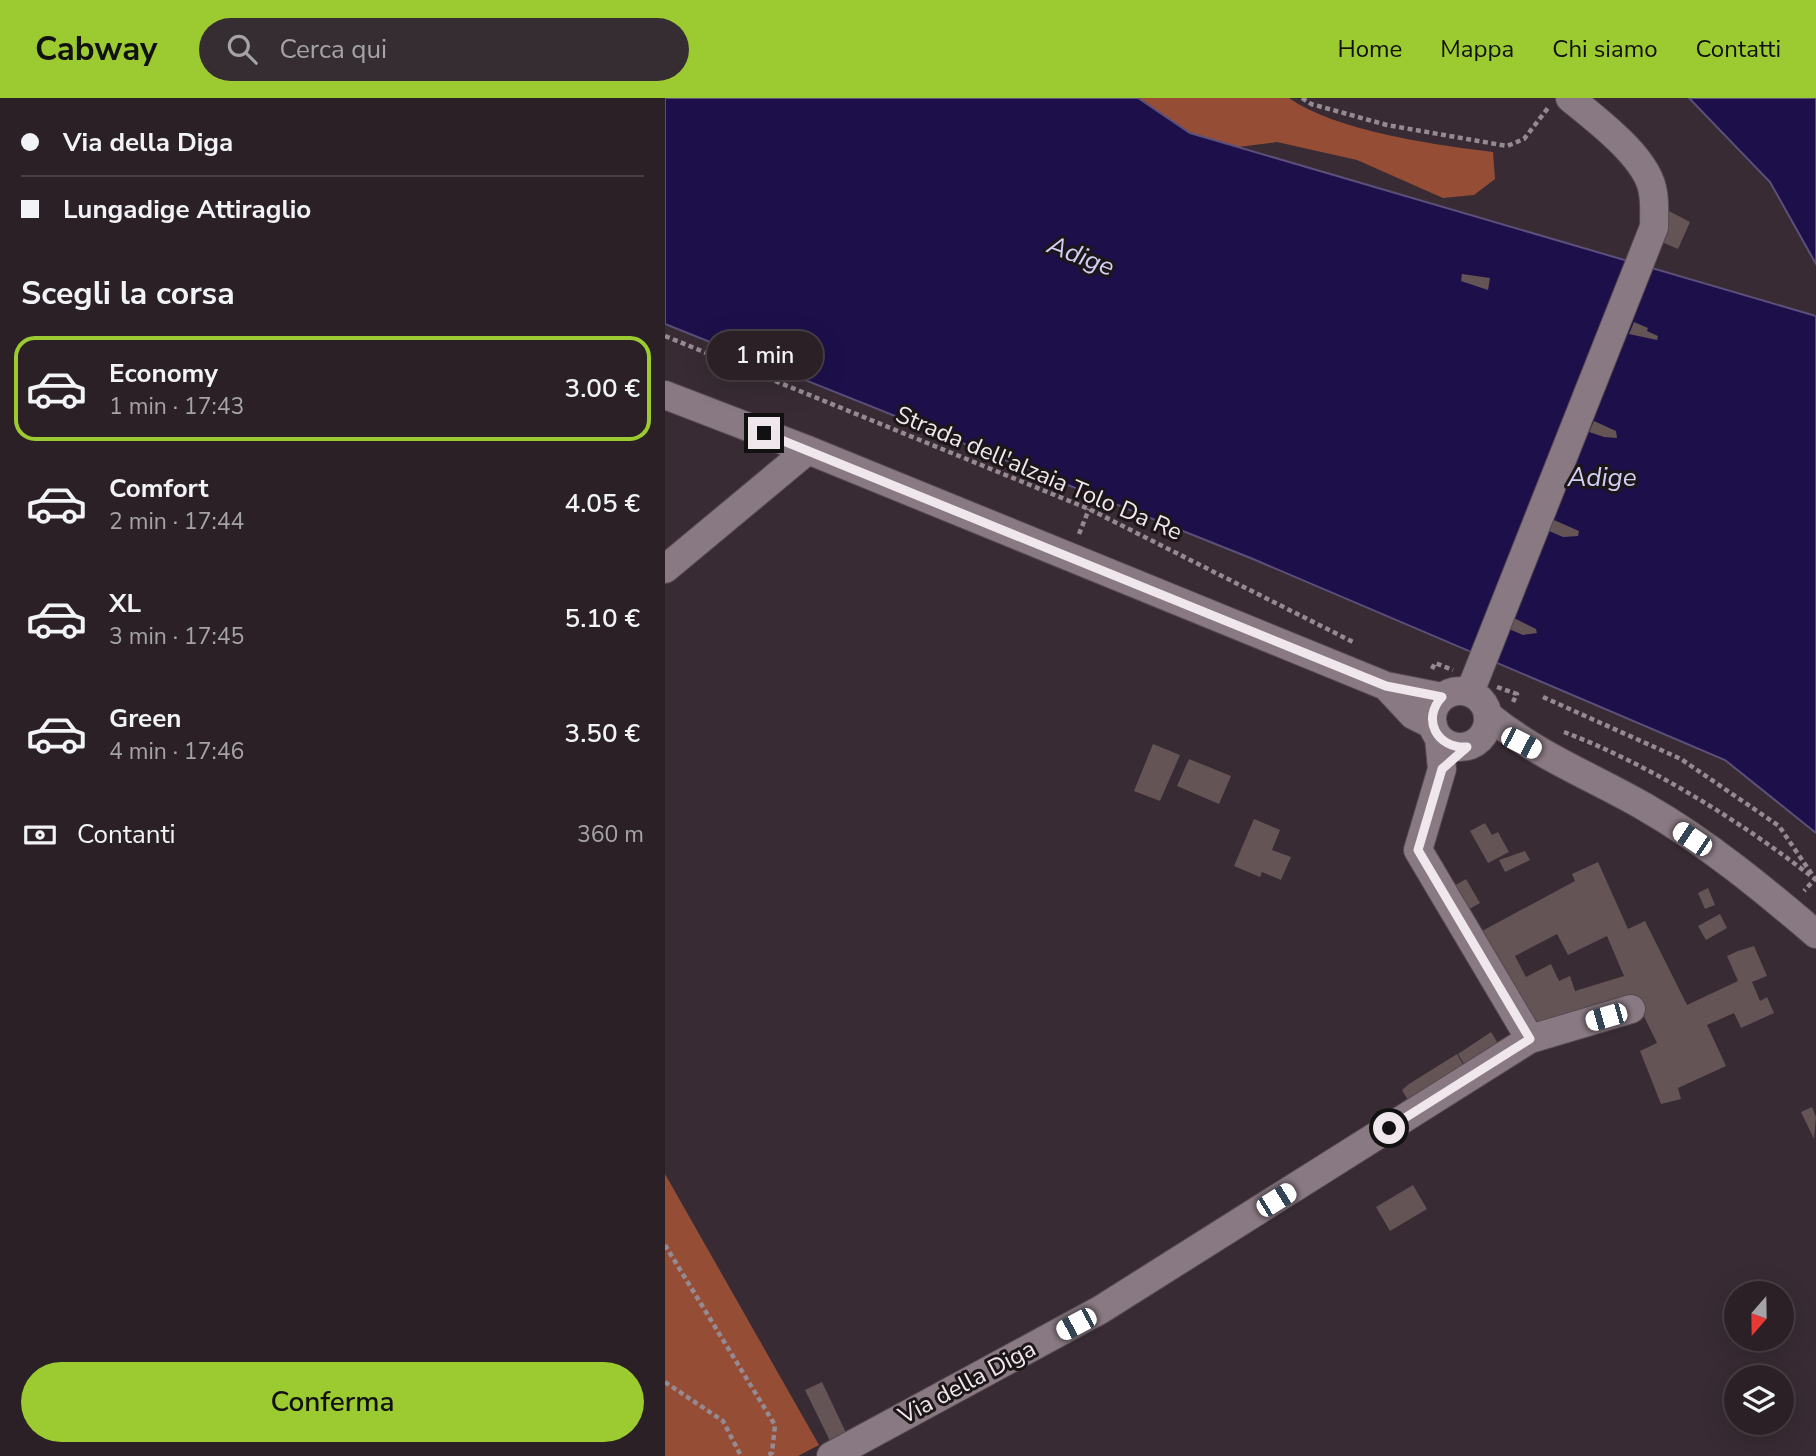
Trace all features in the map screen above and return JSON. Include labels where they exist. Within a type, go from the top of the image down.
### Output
[{"type":"street","points":[[1442,769],[1478,735],[1483,701],[1475,681],[1654,226],[1653,190],[1623,142],[1570,98]]},
{"type":"street","points":[[669,401],[808,450],[1386,686],[1442,697]]},
{"type":"street","points":[[665,569],[808,450]]},
{"type":"street","points":[[1475,681],[1442,697],[1434,707],[1442,769],[1418,850],[1530,1039]]},
{"type":"street","points":[[1386,686],[1413,715],[1452,746],[1478,735],[1521,743],[1647,808],[1761,886],[1816,934]]},
{"type":"street","name":"Via della Diga","points":[[831,1456],[1100,1310],[1530,1039],[1631,1009]]},
{"type":"path","points":[[1303,98],[1311,104],[1387,125],[1507,146],[1524,139],[1556,98]]},
{"type":"path","name":"Strada dell'alzaia Tolo Da Re","points":[[665,336],[1089,509],[1366,648]]},
{"type":"path","points":[[1543,697],[1681,759],[1779,826],[1815,879]]},
{"type":"path","points":[[665,1245],[775,1425],[772,1452],[767,1456]]},
{"type":"path","points":[[665,1382],[723,1421],[741,1456]]},
{"type":"shaded area","points":[[1111,98],[1289,98],[1309,110],[1359,128],[1415,141],[1493,152],[1495,179],[1474,195],[1443,198],[1357,160],[1277,142],[1230,148],[1116,103]]},
{"type":"shaded area","points":[[665,1174],[819,1445],[798,1456],[665,1456]]},
{"type":"water","name":"Adige","points":[[665,98],[1138,98],[1190,133],[1816,316],[1816,833],[1725,760],[1253,559],[665,324]]},
{"type":"water","points":[[1689,98],[1816,98],[1816,264],[1770,182]]},
{"type":"building","points":[[1667,210],[1690,222],[1678,249],[1655,239]]},
{"type":"building","points":[[1462,274],[1490,278],[1488,290],[1461,281]]},
{"type":"building","points":[[1634,322],[1648,328],[1647,331],[1658,336],[1657,340],[1629,334]]},
{"type":"building","points":[[1594,421],[1616,431],[1617,438],[1589,432]]},
{"type":"building","points":[[1554,520],[1579,531],[1578,536],[1563,537],[1549,531]]},
{"type":"building","points":[[1514,618],[1536,629],[1537,633],[1523,635],[1509,629]]},
{"type":"building","points":[[1153,744],[1180,755],[1160,801],[1134,791]]},
{"type":"building","points":[[1189,759],[1231,776],[1219,804],[1177,786]]},
{"type":"building","points":[[1254,819],[1280,830],[1272,850],[1291,857],[1281,880],[1262,872],[1260,877],[1234,866]]},
{"type":"building","points":[[1485,823],[1492,835],[1498,832],[1509,852],[1488,863],[1470,831]]},
{"type":"building","points":[[1525,851],[1530,860],[1505,872],[1499,860]]},
{"type":"building","points":[[1598,862],[1628,929],[1645,921],[1687,1005],[1738,981],[1727,956],[1754,946],[1767,976],[1752,982],[1760,1001],[1767,997],[1774,1013],[1741,1028],[1734,1013],[1707,1025],[1726,1066],[1678,1088],[1681,1099],[1661,1104],[1640,1051],[1657,1043],[1637,1002],[1541,1027],[1511,984],[1482,931],[1575,881],[1572,874]],"holes":[[[1557,934],[1568,955],[1607,936],[1624,976],[1575,991],[1570,976],[1559,981],[1551,964],[1526,977],[1515,956]]]},
{"type":"building","points":[[1466,879],[1480,903],[1466,911],[1452,887]]},
{"type":"building","points":[[1708,888],[1715,905],[1705,909],[1698,893]]},
{"type":"building","points":[[1720,914],[1727,928],[1706,940],[1698,926]]},
{"type":"building","points":[[1491,1032],[1499,1045],[1466,1067],[1458,1054]]},
{"type":"building","points":[[1457,1054],[1464,1066],[1408,1100],[1402,1090]]},
{"type":"building","points":[[1812,1107],[1816,1117],[1814,1139],[1801,1112]]},
{"type":"building","points":[[1413,1185],[1427,1209],[1390,1231],[1376,1207]]},
{"type":"building","points":[[822,1382],[849,1439],[833,1447],[805,1390]]},
{"type":"route","points":[[764,433],[1386,686],[1423,691],[1442,697],[1432,713],[1435,732],[1445,743],[1467,747],[1442,769],[1418,850],[1530,1039],[1389,1128]]}]
